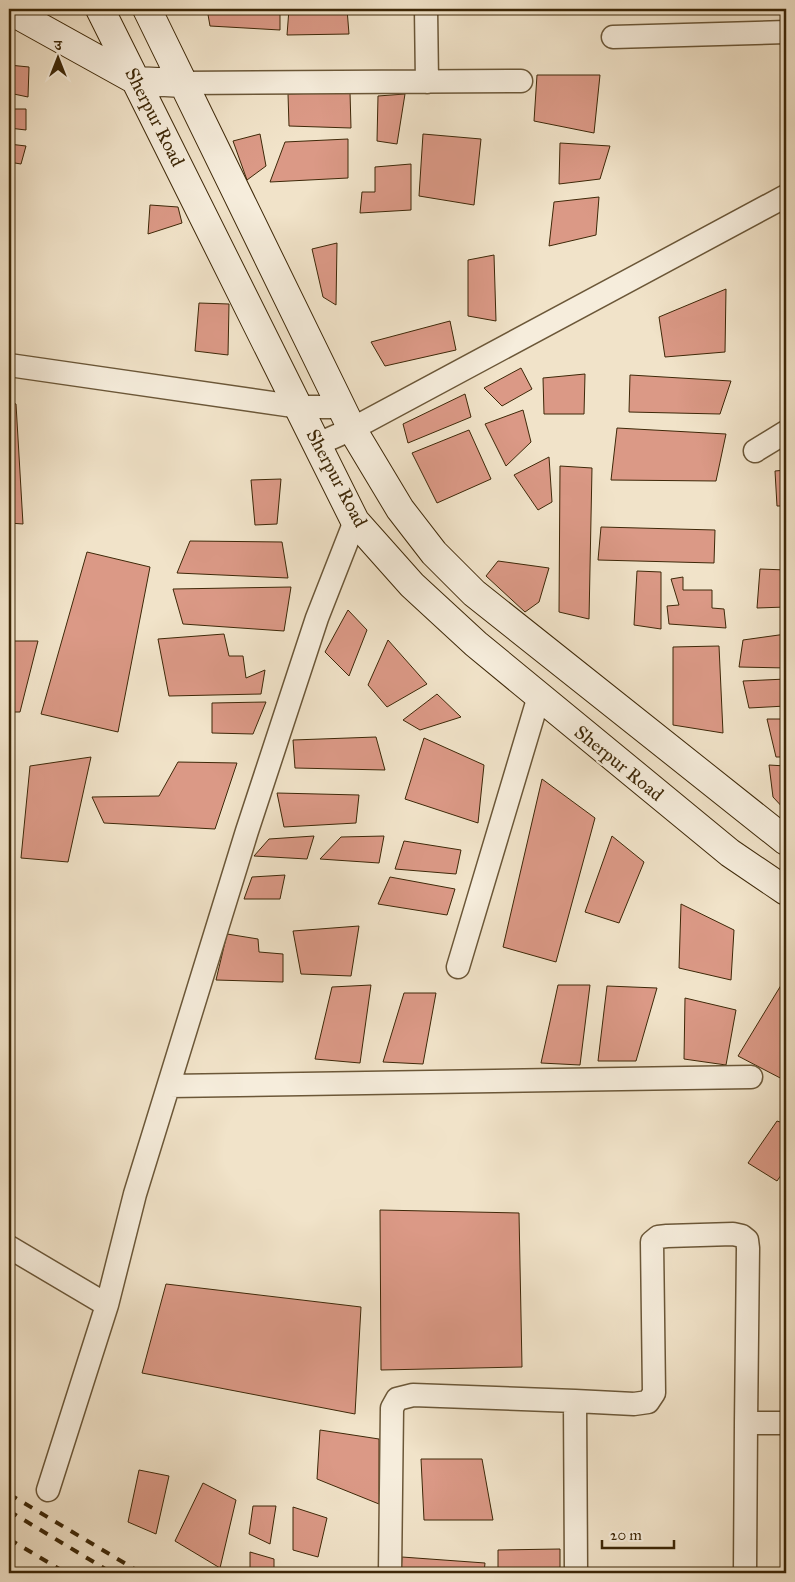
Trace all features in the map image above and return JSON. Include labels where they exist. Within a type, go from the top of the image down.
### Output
[{"type":"street","name":"Sherpur Road","points":[[100,9],[138,81],[355,521],[412,586],[476,644],[730,854],[786,891]]},
{"type":"street","name":"Sherpur Road","points":[[147,9],[347,418],[400,509],[434,553],[474,594],[786,841]]},
{"type":"street","points":[[426,9],[427,82]]},
{"type":"street","points":[[9,10],[138,81],[182,83],[521,81]]},
{"type":"street","points":[[612,37],[786,32]]},
{"type":"street","points":[[318,444],[347,418],[786,196]]},
{"type":"street","points":[[9,365],[300,407],[347,418]]},
{"type":"street","points":[[755,451],[786,432]]},
{"type":"street","points":[[48,1490],[107,1305],[135,1194],[247,831],[317,618],[355,521]]},
{"type":"street","points":[[458,967],[539,696]]},
{"type":"street","points":[[169,1086],[751,1077]]},
{"type":"street","points":[[390,1573],[392,1408],[397,1399],[413,1395],[634,1404],[648,1402],[654,1393],[652,1242],[658,1237],[667,1236],[733,1234],[742,1236],[747,1240],[748,1248],[745,1573]]},
{"type":"street","points":[[9,1247],[107,1305]]},
{"type":"street","points":[[574,1401],[576,1573]]},
{"type":"street","points":[[746,1423],[786,1423]]},
{"type":"building","points":[[207,9],[280,9],[280,30],[210,26]]},
{"type":"building","points":[[289,9],[347,9],[349,34],[287,35]]},
{"type":"building","points":[[9,65],[29,67],[28,97],[9,93]]},
{"type":"building","points":[[537,75],[600,75],[594,133],[534,121]]},
{"type":"building","points":[[350,92],[351,128],[289,126],[288,94]]},
{"type":"building","points":[[405,94],[397,144],[377,141],[378,96]]},
{"type":"building","points":[[9,109],[26,109],[26,130],[9,128]]},
{"type":"building","points":[[260,134],[266,166],[247,180],[233,141]]},
{"type":"building","points":[[423,134],[481,139],[474,205],[419,196]]},
{"type":"building","points":[[348,139],[348,178],[270,182],[285,142]]},
{"type":"building","points":[[560,143],[610,146],[600,179],[559,184]]},
{"type":"building","points":[[9,144],[26,146],[21,164],[9,162]]},
{"type":"building","points":[[411,164],[411,210],[360,213],[362,192],[375,192],[375,167]]},
{"type":"building","points":[[599,197],[596,235],[549,246],[554,202]]},
{"type":"building","points":[[150,205],[178,207],[182,223],[148,234]]},
{"type":"building","points":[[337,243],[336,305],[323,297],[312,249]]},
{"type":"building","points":[[494,255],[496,321],[468,316],[468,260]]},
{"type":"building","points":[[726,289],[725,352],[665,357],[659,317]]},
{"type":"building","points":[[9,298],[14,298],[13,316],[9,316]]},
{"type":"building","points":[[199,303],[229,304],[228,355],[195,351]]},
{"type":"building","points":[[450,321],[456,350],[385,366],[371,342]]},
{"type":"building","points":[[521,368],[532,389],[502,406],[484,388]]},
{"type":"building","points":[[585,374],[584,414],[544,414],[543,378]]},
{"type":"building","points":[[630,375],[731,381],[720,414],[629,412]]},
{"type":"building","points":[[465,394],[471,417],[408,443],[403,424]]},
{"type":"building","points":[[9,402],[16,404],[23,524],[9,523]]},
{"type":"building","points":[[523,410],[531,442],[506,466],[485,424]]},
{"type":"building","points":[[617,428],[726,434],[716,481],[611,480]]},
{"type":"building","points":[[469,430],[491,479],[437,503],[412,453]]},
{"type":"building","points":[[549,457],[552,502],[538,510],[514,475]]},
{"type":"building","points":[[560,466],[592,468],[589,619],[559,612]]},
{"type":"building","points":[[786,470],[786,506],[777,506],[775,471]]},
{"type":"building","points":[[281,479],[277,524],[255,525],[251,480]]},
{"type":"building","points":[[601,527],[715,530],[714,563],[598,560]]},
{"type":"building","points":[[190,541],[282,542],[288,578],[177,573]]},
{"type":"building","points":[[87,552],[150,567],[118,732],[41,714]]},
{"type":"building","points":[[498,561],[549,568],[539,602],[525,612],[486,576]]},
{"type":"building","points":[[760,569],[786,570],[786,607],[757,608]]},
{"type":"building","points":[[637,571],[661,572],[661,629],[634,625]]},
{"type":"building","points":[[683,577],[683,590],[712,590],[712,608],[724,609],[726,628],[669,624],[667,606],[679,605],[671,579]]},
{"type":"building","points":[[291,587],[284,631],[183,624],[173,589]]},
{"type":"building","points":[[348,610],[367,630],[349,676],[325,652]]},
{"type":"building","points":[[224,634],[229,656],[243,656],[246,678],[265,670],[261,694],[169,696],[158,639]]},
{"type":"building","points":[[786,634],[786,668],[739,667],[743,640]]},
{"type":"building","points":[[388,640],[427,684],[387,707],[368,685]]},
{"type":"building","points":[[9,641],[38,641],[20,712],[9,712]]},
{"type":"building","points":[[719,646],[723,733],[673,725],[673,647]]},
{"type":"building","points":[[786,679],[786,706],[749,708],[743,681]]},
{"type":"building","points":[[437,694],[461,717],[420,730],[403,720]]},
{"type":"building","points":[[266,702],[253,734],[212,733],[212,703]]},
{"type":"building","points":[[767,719],[786,719],[786,757],[776,757]]},
{"type":"building","points":[[376,737],[385,770],[295,768],[293,740]]},
{"type":"building","points":[[424,738],[484,765],[478,823],[405,799]]},
{"type":"building","points":[[91,757],[68,862],[21,858],[30,766]]},
{"type":"building","points":[[178,762],[237,763],[215,829],[104,823],[92,797],[159,796]]},
{"type":"building","points":[[769,765],[786,766],[786,811],[773,797]]},
{"type":"building","points":[[542,779],[595,818],[556,962],[503,947]]},
{"type":"building","points":[[277,793],[359,795],[356,823],[284,827]]},
{"type":"building","points":[[314,836],[307,859],[254,856],[269,839]]},
{"type":"building","points":[[384,836],[379,863],[320,859],[341,837]]},
{"type":"building","points":[[612,836],[644,862],[619,923],[585,912]]},
{"type":"building","points":[[404,841],[461,850],[456,874],[395,869]]},
{"type":"building","points":[[285,875],[280,899],[244,899],[252,877]]},
{"type":"building","points":[[390,877],[455,889],[447,915],[378,904]]},
{"type":"building","points":[[681,904],[734,930],[731,980],[679,968]]},
{"type":"building","points":[[359,926],[351,976],[301,974],[293,931]]},
{"type":"building","points":[[227,934],[258,939],[259,952],[283,954],[283,982],[216,980]]},
{"type":"building","points":[[786,977],[786,1081],[738,1056]]},
{"type":"building","points":[[371,985],[360,1063],[315,1059],[332,987]]},
{"type":"building","points":[[558,985],[590,985],[580,1065],[541,1063]]},
{"type":"building","points":[[607,986],[657,988],[636,1061],[598,1061]]},
{"type":"building","points":[[404,993],[436,993],[423,1064],[383,1062]]},
{"type":"building","points":[[685,998],[736,1010],[726,1065],[684,1059]]},
{"type":"building","points":[[777,1121],[786,1124],[786,1168],[777,1181],[748,1163]]},
{"type":"building","points":[[380,1210],[519,1213],[522,1367],[381,1370]]},
{"type":"building","points":[[166,1284],[361,1307],[355,1414],[142,1373]]},
{"type":"building","points":[[320,1430],[379,1439],[379,1504],[317,1479]]},
{"type":"building","points":[[421,1459],[482,1459],[493,1520],[424,1520]]},
{"type":"building","points":[[139,1470],[169,1476],[156,1534],[128,1522]]},
{"type":"building","points":[[203,1483],[236,1500],[220,1568],[175,1541]]},
{"type":"building","points":[[253,1506],[276,1506],[270,1544],[249,1534]]},
{"type":"building","points":[[293,1507],[327,1518],[318,1557],[293,1550]]},
{"type":"building","points":[[560,1549],[560,1573],[498,1573],[498,1550]]},
{"type":"building","points":[[250,1552],[274,1559],[274,1573],[250,1573]]},
{"type":"building","points":[[402,1557],[485,1563],[484,1573],[401,1573]]},
{"type":"railway","points":[[9,1494],[141,1573]]},
{"type":"railway","points":[[9,1511],[112,1573]]},
{"type":"railway","points":[[9,1539],[66,1573]]}]
